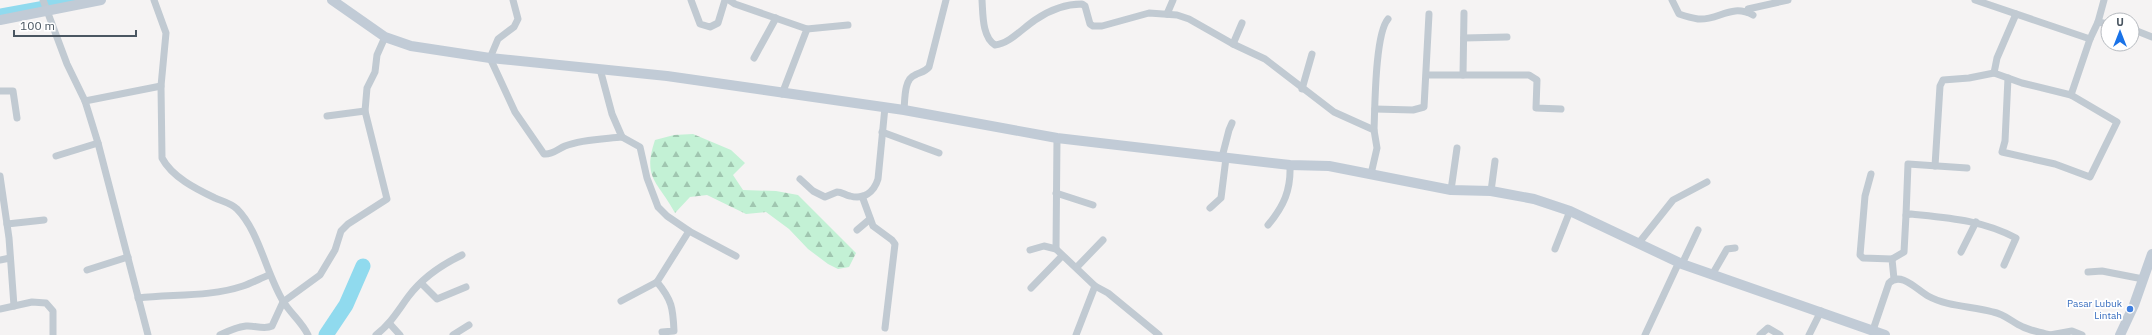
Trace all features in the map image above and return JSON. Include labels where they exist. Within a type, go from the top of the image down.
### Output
[{"type":"street","points":[[0,20],[45,5],[101,0]]},
{"type":"street","points":[[154,0],[166,33],[161,86],[161,152],[166,164],[198,190],[238,210],[245,220],[261,252],[269,275],[283,302],[308,335]]},
{"type":"street","points":[[332,0],[385,37],[411,46],[490,58],[667,76],[782,94],[904,110],[1057,138],[1290,165],[1329,166],[1451,190],[1491,191],[1534,198],[1570,211],[1680,263],[1821,311],[1885,335]]},
{"type":"street","points":[[513,0],[518,19],[514,27],[498,39],[490,58],[515,112],[544,154],[552,153],[565,146],[580,142],[622,137],[640,147],[646,178],[658,207],[667,216],[689,232],[736,256]]},
{"type":"street","points":[[690,0],[700,24],[710,27],[718,23],[725,0]]},
{"type":"street","points":[[729,0],[807,29],[848,25]]},
{"type":"street","points":[[904,110],[908,81],[914,75],[927,71],[932,62],[946,0]]},
{"type":"street","points":[[982,0],[986,34],[989,40],[995,45],[1006,42],[1040,16],[1072,4],[1082,4],[1085,6],[1090,24],[1093,26],[1102,26],[1141,14],[1167,14],[1189,19],[1233,44],[1265,59],[1302,89],[1334,112],[1374,130]]},
{"type":"street","points":[[1167,14],[1173,0]]},
{"type":"street","points":[[1672,0],[1679,14],[1698,19],[1734,10],[1750,14],[1748,9],[1756,6],[1788,0]]},
{"type":"street","points":[[1975,0],[2090,39]]},
{"type":"street","points":[[2071,95],[2090,39],[2098,22],[2104,0]]},
{"type":"street","points":[[45,5],[67,64],[85,101],[98,143],[148,335]]},
{"type":"street","points":[[1463,75],[1464,13]]},
{"type":"street","points":[[1375,109],[1422,109],[1426,103],[1429,14]]},
{"type":"street","points":[[1994,73],[1997,58],[2016,14]]},
{"type":"street","points":[[754,58],[776,18]]},
{"type":"street","points":[[1371,174],[1373,159],[1377,148],[1374,130],[1377,69],[1383,26],[1388,19]]},
{"type":"street","points":[[1233,44],[1242,23]]},
{"type":"street","points":[[782,94],[807,29]]},
{"type":"street","points":[[2140,32],[2152,37]]},
{"type":"street","points":[[220,335],[246,326],[268,328],[274,324],[283,302],[320,275],[335,250],[339,235],[345,227],[388,199],[365,111],[367,88],[375,72],[377,55],[385,37]]},
{"type":"street","points":[[1464,38],[1507,37]]},
{"type":"street","points":[[1302,89],[1312,54]]},
{"type":"street","points":[[600,69],[612,114],[622,137]]},
{"type":"street","points":[[1935,166],[1940,82],[1943,80],[1969,78],[1994,73],[2053,92],[2071,95],[2117,122],[2117,126],[2090,177],[2055,164],[2002,152],[2005,141],[2008,78]]},
{"type":"street","points":[[1427,75],[1529,75],[1537,80],[1536,108],[1561,109]]},
{"type":"street","points":[[85,101],[161,86]]},
{"type":"street","points":[[0,91],[13,91],[17,118]]},
{"type":"street","points":[[800,179],[813,191],[825,197],[837,192],[850,196],[862,196],[875,187],[885,107]]},
{"type":"street","points":[[328,116],[365,111]]},
{"type":"street","points":[[1210,208],[1220,198],[1228,130],[1232,123]]},
{"type":"street","points":[[882,132],[939,153]]},
{"type":"street","points":[[1056,249],[1057,138]]},
{"type":"street","points":[[56,156],[98,143]]},
{"type":"street","points":[[1451,190],[1457,148]]},
{"type":"street","points":[[1491,191],[1495,161]]},
{"type":"street","points":[[1871,174],[1865,196],[1860,255],[1863,258],[1892,259],[1904,252],[1908,164],[1967,168]]},
{"type":"street","points":[[1268,225],[1286,199],[1290,184],[1290,165]]},
{"type":"street","points":[[0,176],[8,224],[14,306]]},
{"type":"street","points":[[1638,244],[1673,200],[1707,182]]},
{"type":"street","points":[[1056,193],[1093,205]]},
{"type":"street","points":[[862,196],[873,226],[892,240],[894,244],[885,328]]},
{"type":"street","points":[[1554,249],[1570,211]]},
{"type":"street","points":[[1906,215],[1912,214],[1976,222],[1998,229],[2016,238],[2004,265]]},
{"type":"street","points":[[857,230],[870,218]]},
{"type":"street","points":[[8,224],[44,220]]},
{"type":"street","points":[[1961,252],[1976,222]]},
{"type":"street","points":[[1645,335],[1698,230]]},
{"type":"street","points":[[621,301],[657,282],[689,232]]},
{"type":"street","points":[[1077,267],[1103,240]]},
{"type":"street","points":[[1030,250],[1044,246],[1056,249],[1062,256],[1077,267],[1095,286],[1112,296],[1159,335]]},
{"type":"street","points":[[1712,274],[1727,249],[1735,248]]},
{"type":"street","points":[[2120,335],[2134,305],[2152,254]]},
{"type":"street","points":[[376,335],[390,324],[408,296],[421,283],[438,268],[462,255]]},
{"type":"street","points":[[1031,288],[1062,256]]},
{"type":"street","points":[[87,270],[128,257]]},
{"type":"street","points":[[0,260],[10,258]]},
{"type":"street","points":[[1892,259],[1894,279]]},
{"type":"street","points":[[2088,272],[2102,271],[2143,279]]},
{"type":"street","points":[[138,298],[227,290],[244,286],[269,275]]},
{"type":"street","points":[[1873,330],[1889,283],[1894,279]]},
{"type":"street","points":[[1894,279],[1906,282],[1928,296],[1943,302],[1993,312],[2023,327],[2050,335],[2072,331],[2082,335]]},
{"type":"street","points":[[657,282],[673,306],[674,333],[662,332]]},
{"type":"street","points":[[421,283],[437,299],[466,287]]},
{"type":"street","points":[[1076,335],[1095,286]]},
{"type":"street","points":[[0,309],[39,302],[50,306],[53,311],[53,335]]},
{"type":"street","points":[[1809,335],[1821,311]]},
{"type":"street","points":[[390,324],[400,335]]},
{"type":"street","points":[[453,335],[469,325]]},
{"type":"street","points":[[1760,335],[1768,328],[1780,335]]},
{"type":"green space","points":[[693,134],[731,150],[745,163],[733,175],[743,190],[776,191],[798,195],[856,253],[849,267],[838,269],[828,264],[808,249],[789,229],[766,212],[746,214],[707,195],[690,197],[675,213],[651,172],[651,153],[655,140],[674,135]]},
{"type":"waterway","points":[[0,13],[72,0]]},
{"type":"waterway","points":[[326,335],[346,305],[363,266]]},
{"type":"place","name":"Pasar Lubuk Lintah","points":[[2130,309]]}]
